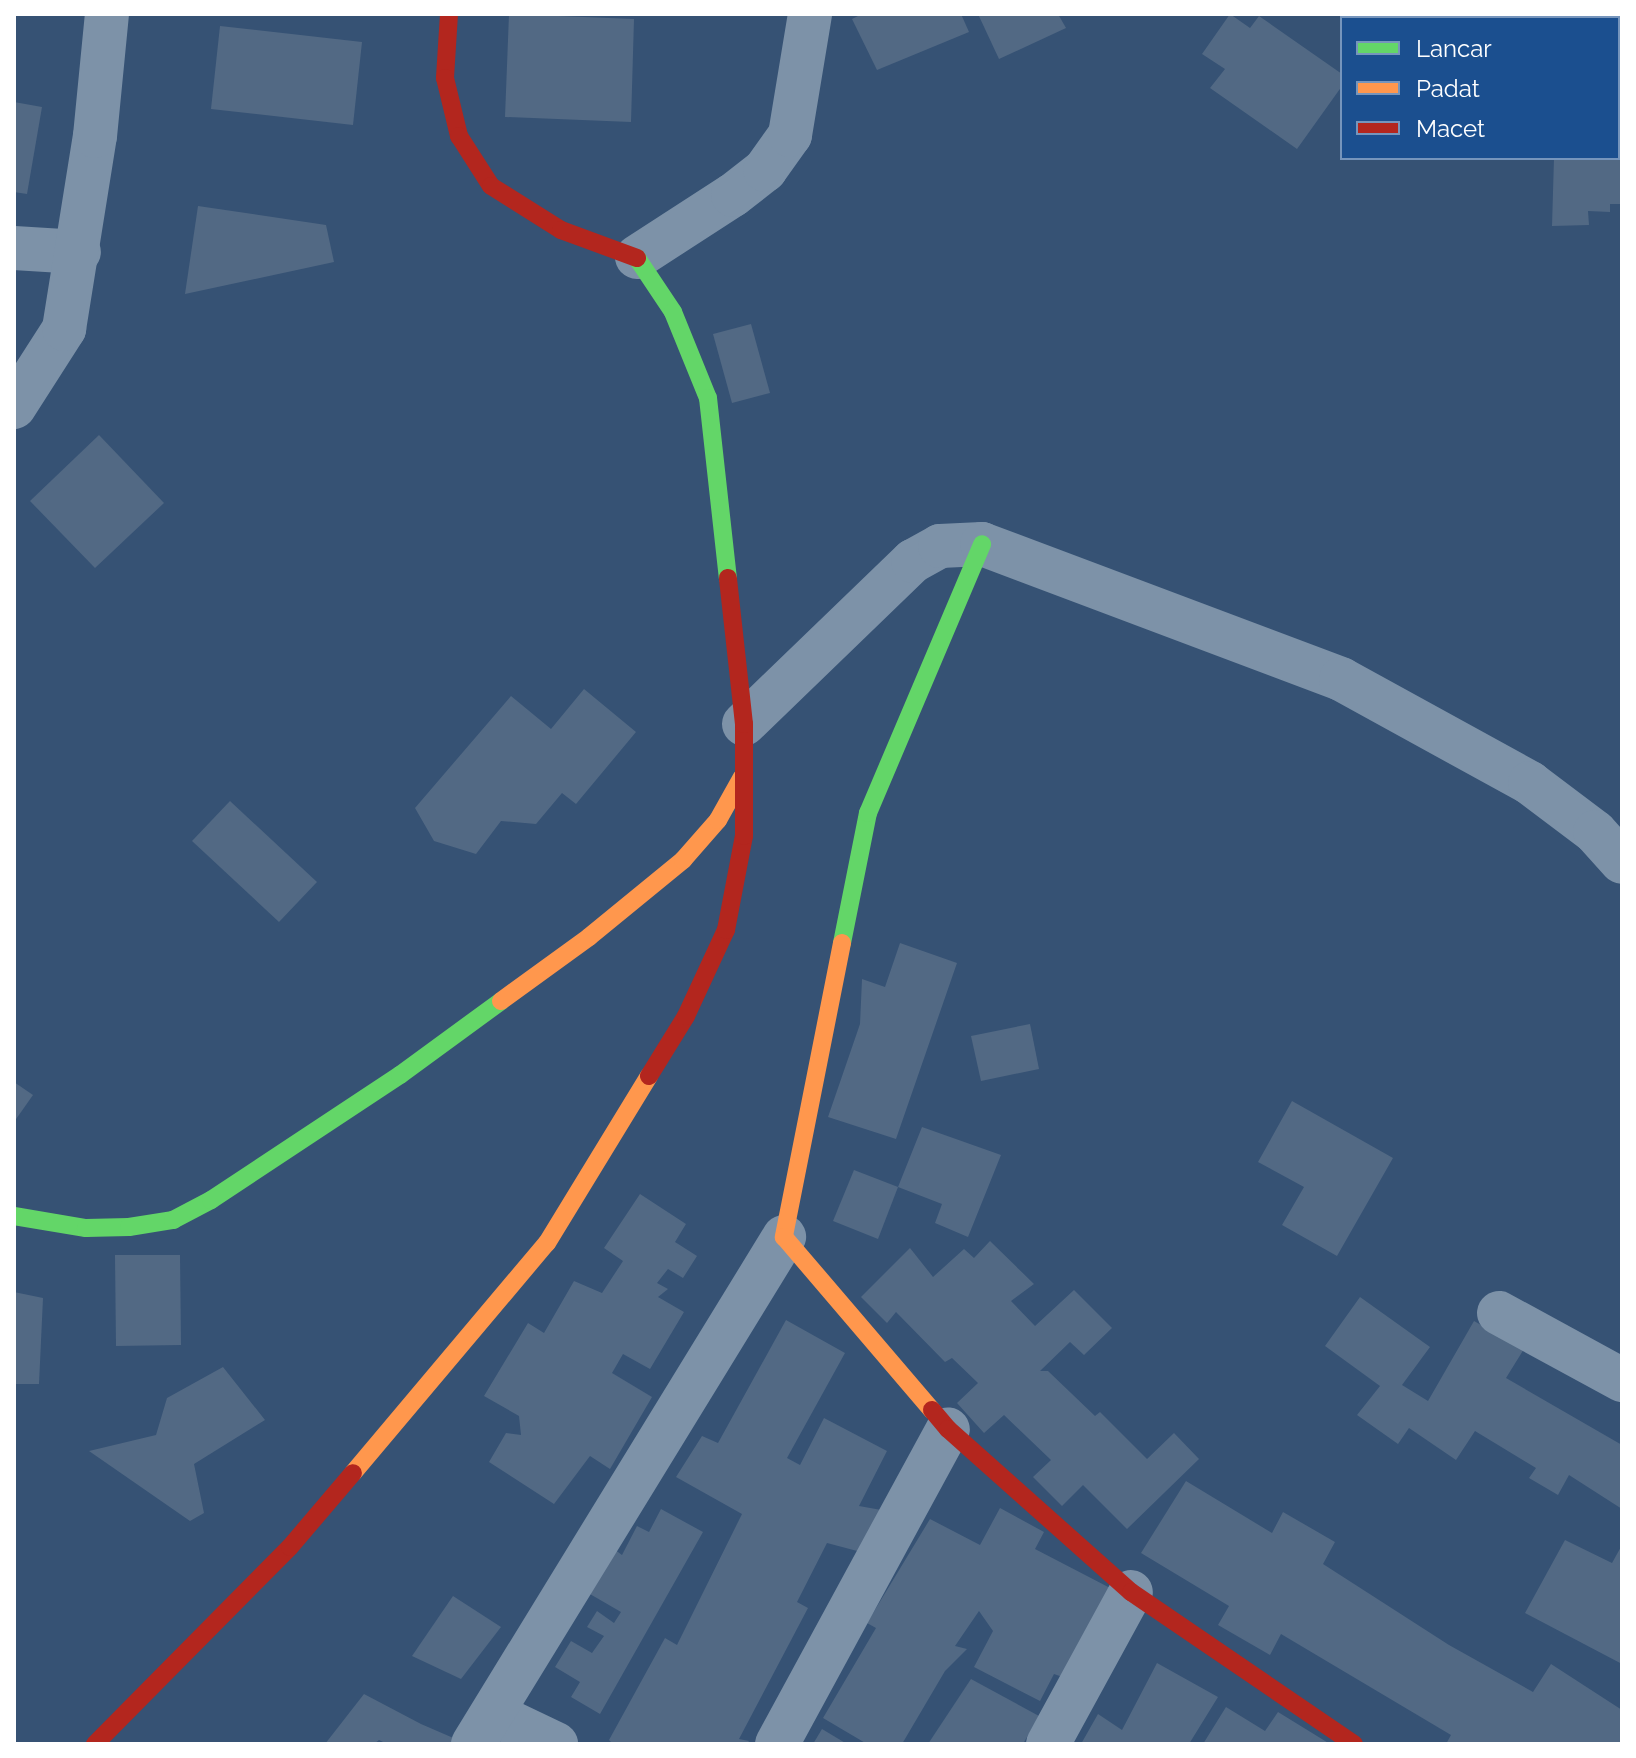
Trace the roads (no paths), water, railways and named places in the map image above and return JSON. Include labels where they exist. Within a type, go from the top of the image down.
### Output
[{"type":"street","points":[[14,407],[64,329],[79,252],[107,14]]},
{"type":"street","points":[[95,1744],[290,1547],[547,1243],[686,1016],[726,930],[744,836],[744,724],[708,398],[673,312],[637,257],[561,230],[491,186],[459,136],[445,78],[449,14]]},
{"type":"street","points":[[637,257],[733,195],[765,170],[790,135],[810,14]]},
{"type":"street","points":[[14,248],[79,252]]},
{"type":"street","points":[[744,724],[913,561],[940,546],[982,544],[1341,679],[1530,783],[1595,832],[1622,862]]},
{"type":"street","points":[[556,1744],[483,1729],[784,1237],[868,813],[982,544]]},
{"type":"street","points":[[14,1216],[86,1228],[129,1227],[173,1220],[211,1200],[400,1075],[589,937],[683,860],[718,820],[742,777]]},
{"type":"street","points":[[784,1237],[948,1429],[1131,1592],[1353,1744]]},
{"type":"street","points":[[1499,1313],[1622,1380]]},
{"type":"street","points":[[777,1744],[948,1429]]},
{"type":"street","points":[[1048,1744],[1131,1592]]}]
